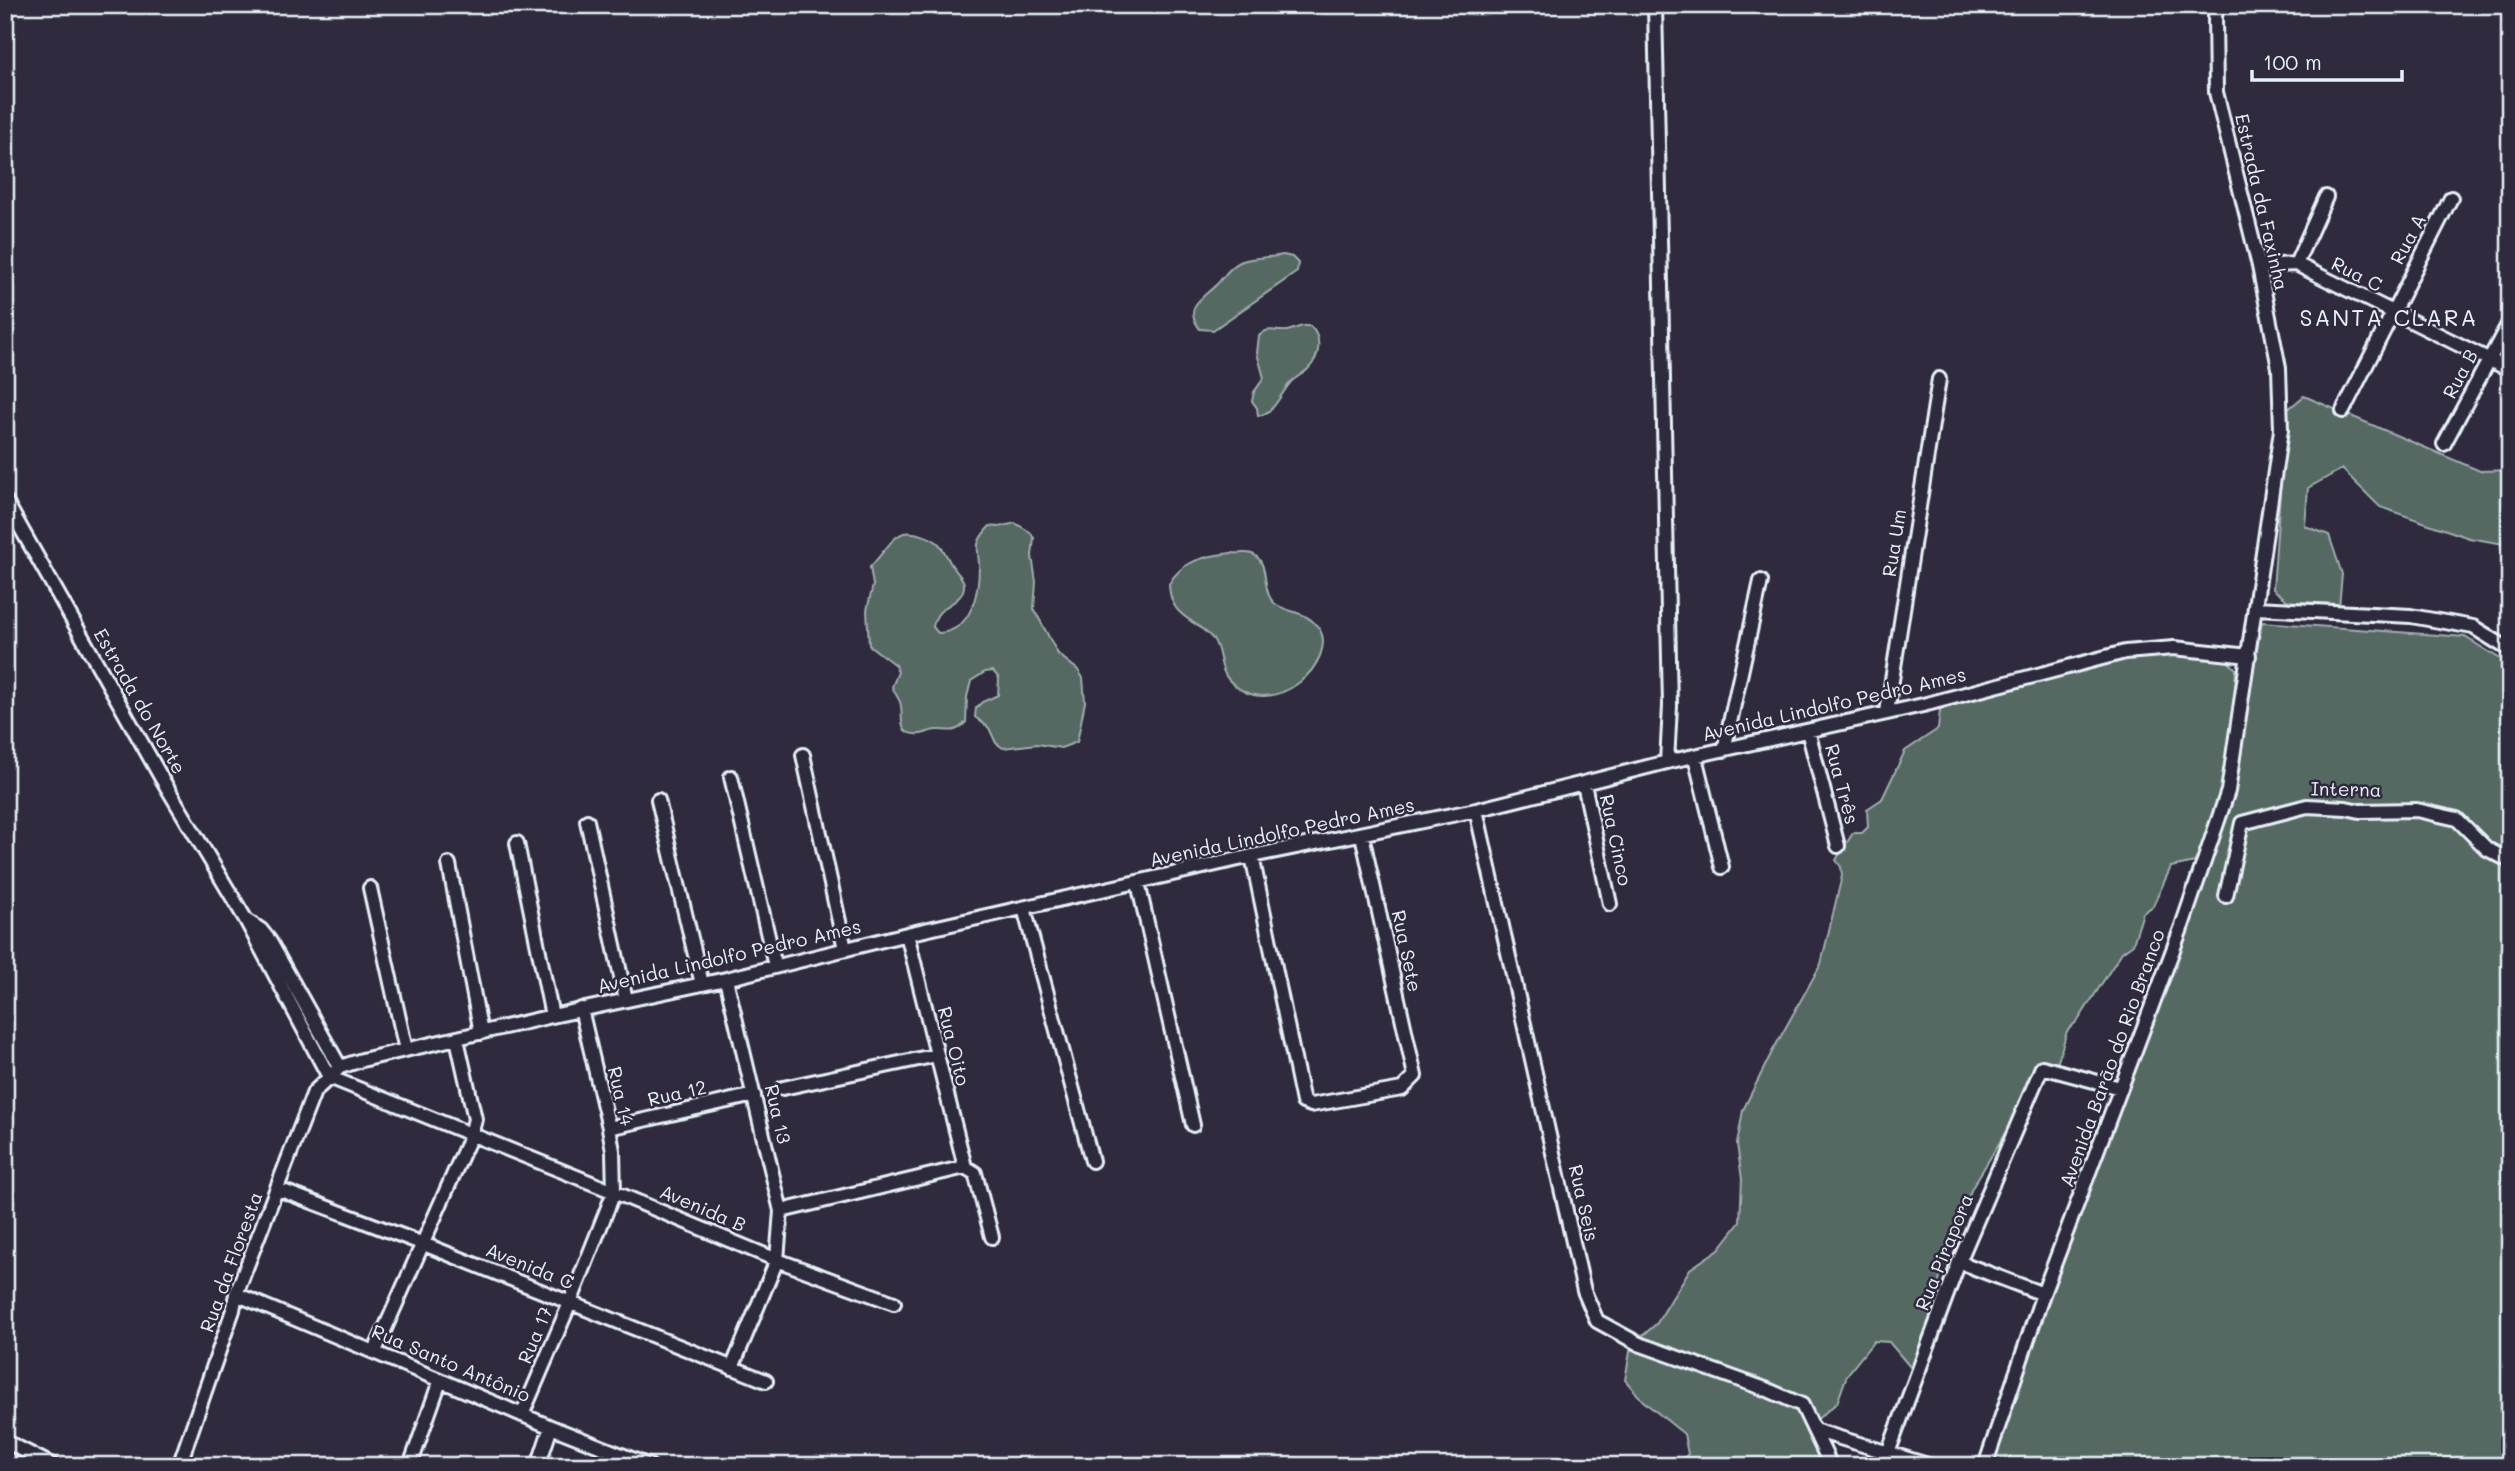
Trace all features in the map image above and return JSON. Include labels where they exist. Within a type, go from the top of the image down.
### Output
[{"type":"street","points":[[1655,5],[1670,692],[1667,762]]},
{"type":"street","name":"Estrada da Faxinha","points":[[2217,5],[2216,92],[2259,266],[2279,368],[2281,430],[2249,656]]},
{"type":"street","points":[[2259,266],[2296,264],[2326,197]]},
{"type":"street","name":"Rua A","points":[[2343,411],[2451,198]]},
{"type":"street","name":"Rua C","points":[[2296,264],[2510,370]]},
{"type":"street","name":"Rua B","points":[[2444,444],[2510,321]]},
{"type":"street","name":"Rua Um","points":[[1887,712],[1939,379]]},
{"type":"street","name":"Estrada do Norte","points":[[5,500],[162,779],[246,920],[329,1077]]},
{"type":"street","points":[[1724,750],[1761,581]]},
{"type":"street","points":[[2256,608],[2411,616],[2473,627],[2510,650]]},
{"type":"street","name":"Avenida Lindolfo Pedro Ames","points":[[329,1077],[340,1067],[406,1050],[581,1009],[726,979],[907,934],[1252,856],[1476,810],[2125,652],[2174,648],[2249,656]]},
{"type":"street","name":"Avenida Barão do Rio Branco","points":[[1985,1466],[2043,1294],[2193,894],[2228,792],[2249,656]]},
{"type":"street","name":"Rua Três","points":[[1808,731],[1838,846]]},
{"type":"street","points":[[803,755],[845,949]]},
{"type":"street","points":[[1695,757],[1722,867]]},
{"type":"street","points":[[731,777],[775,966]]},
{"type":"street","name":"Rua Cinco","points":[[1584,784],[1610,904]]},
{"type":"street","points":[[658,800],[702,984]]},
{"type":"street","name":"Interna","points":[[2226,896],[2242,823],[2307,806],[2360,811],[2417,810],[2457,818],[2487,849],[2510,860]]},
{"type":"street","name":"Rua Seis","points":[[1476,810],[1584,1292],[1597,1321],[1639,1344],[1768,1390],[1802,1405],[1831,1466]]},
{"type":"street","points":[[587,821],[625,1000]]},
{"type":"street","name":"Rua Sete","points":[[1252,856],[1303,1102],[1311,1105],[1402,1089],[1415,1076],[1362,835]]},
{"type":"street","points":[[517,843],[552,1016]]},
{"type":"street","points":[[449,864],[481,1033]]},
{"type":"street","points":[[1138,883],[1193,1125]]},
{"type":"street","points":[[370,888],[406,1050]]},
{"type":"street","points":[[1024,908],[1092,1161]]},
{"type":"street","name":"Estrada do Norte","points":[[246,920],[261,930],[269,940],[340,1067]]},
{"type":"street","name":"Rua Oito","points":[[907,934],[965,1167],[975,1173],[992,1237]]},
{"type":"street","name":"Rua 13","points":[[726,979],[781,1211],[777,1260],[732,1368]]},
{"type":"street","name":"Rua 14","points":[[581,1009],[613,1150],[614,1192]]},
{"type":"street","points":[[375,1351],[471,1135],[475,1119],[457,1039]]},
{"type":"street","points":[[783,1088],[937,1055]]},
{"type":"street","name":"Rua Pirapora","points":[[1888,1453],[1959,1262],[2042,1067],[2120,1088]]},
{"type":"street","name":"Avenida B","points":[[329,1077],[777,1260]]},
{"type":"street","name":"Rua da Floresta","points":[[179,1466],[233,1310],[236,1294],[314,1092],[329,1077]]},
{"type":"street","name":"Rua 12","points":[[609,1128],[754,1095]]},
{"type":"street","points":[[781,1211],[965,1167]]},
{"type":"street","name":"Avenida C","points":[[278,1189],[421,1243],[766,1381]]},
{"type":"street","name":"Rua 17","points":[[522,1415],[614,1192]]},
{"type":"street","points":[[777,1260],[894,1303]]},
{"type":"street","points":[[1959,1262],[2043,1294]]},
{"type":"street","name":"Rua Santo Antônio","points":[[236,1294],[650,1466]]},
{"type":"street","points":[[410,1466],[440,1381]]},
{"type":"street","points":[[538,1466],[551,1427]]},
{"type":"street","points":[[1814,1430],[1931,1466]]},
{"type":"street","points":[[5,1441],[54,1466]]},
{"type":"green space","points":[[1283,255],[1292,257],[1298,263],[1297,272],[1213,330],[1200,329],[1193,315],[1196,304],[1233,267],[1250,259]]},
{"type":"green space","points":[[1310,326],[1317,336],[1315,359],[1308,369],[1291,382],[1269,411],[1258,416],[1252,401],[1254,392],[1264,378],[1257,353],[1259,336],[1267,330],[1287,331]]},
{"type":"green space","points":[[2304,396],[2480,471],[2510,470],[2510,545],[2469,538],[2380,507],[2342,469],[2308,488],[2305,526],[2329,535],[2342,574],[2339,607],[2293,605],[2273,589],[2286,411]]},
{"type":"green space","points":[[1015,523],[1030,532],[1034,538],[1034,609],[1058,654],[1078,670],[1083,678],[1085,702],[1077,742],[1061,748],[1037,744],[1003,748],[996,743],[989,728],[975,717],[976,708],[982,702],[998,695],[999,678],[993,671],[985,672],[971,681],[966,722],[959,728],[920,734],[907,732],[902,724],[900,702],[892,687],[898,672],[895,665],[869,645],[867,610],[873,585],[870,567],[890,543],[904,533],[918,534],[936,541],[964,584],[960,596],[935,619],[933,627],[938,633],[950,631],[966,618],[975,598],[979,576],[978,544],[981,537],[990,526]]},
{"type":"green space","points":[[1231,553],[1250,553],[1258,558],[1272,600],[1282,608],[1309,618],[1318,627],[1323,640],[1320,655],[1312,670],[1298,683],[1282,692],[1264,696],[1245,692],[1228,679],[1213,639],[1178,611],[1170,596],[1169,584],[1188,564]]},
{"type":"green space","points":[[2262,622],[2465,637],[2510,665],[2510,1466],[1987,1466],[2231,793]]},
{"type":"green space","points":[[2193,651],[2223,657],[2236,669],[2225,768],[2205,839],[2195,862],[2171,867],[2153,906],[2143,913],[2133,944],[2122,952],[2079,1019],[2067,1031],[2056,1068],[2039,1063],[2024,1102],[1972,1188],[1946,1253],[1916,1374],[1889,1342],[1874,1341],[1847,1375],[1837,1403],[1809,1426],[1828,1466],[1676,1466],[1688,1454],[1684,1434],[1643,1401],[1625,1380],[1631,1346],[1657,1323],[1690,1269],[1719,1249],[1740,1222],[1742,1179],[1737,1144],[1743,1110],[1821,964],[1842,876],[1841,867],[1836,860],[1853,833],[1862,833],[1868,827],[1867,809],[1882,799],[1905,751],[1938,729],[1940,710],[1990,693],[2145,654]]},
{"type":"district","name":"SANTA CLARA","points":[[2389,318]]}]
